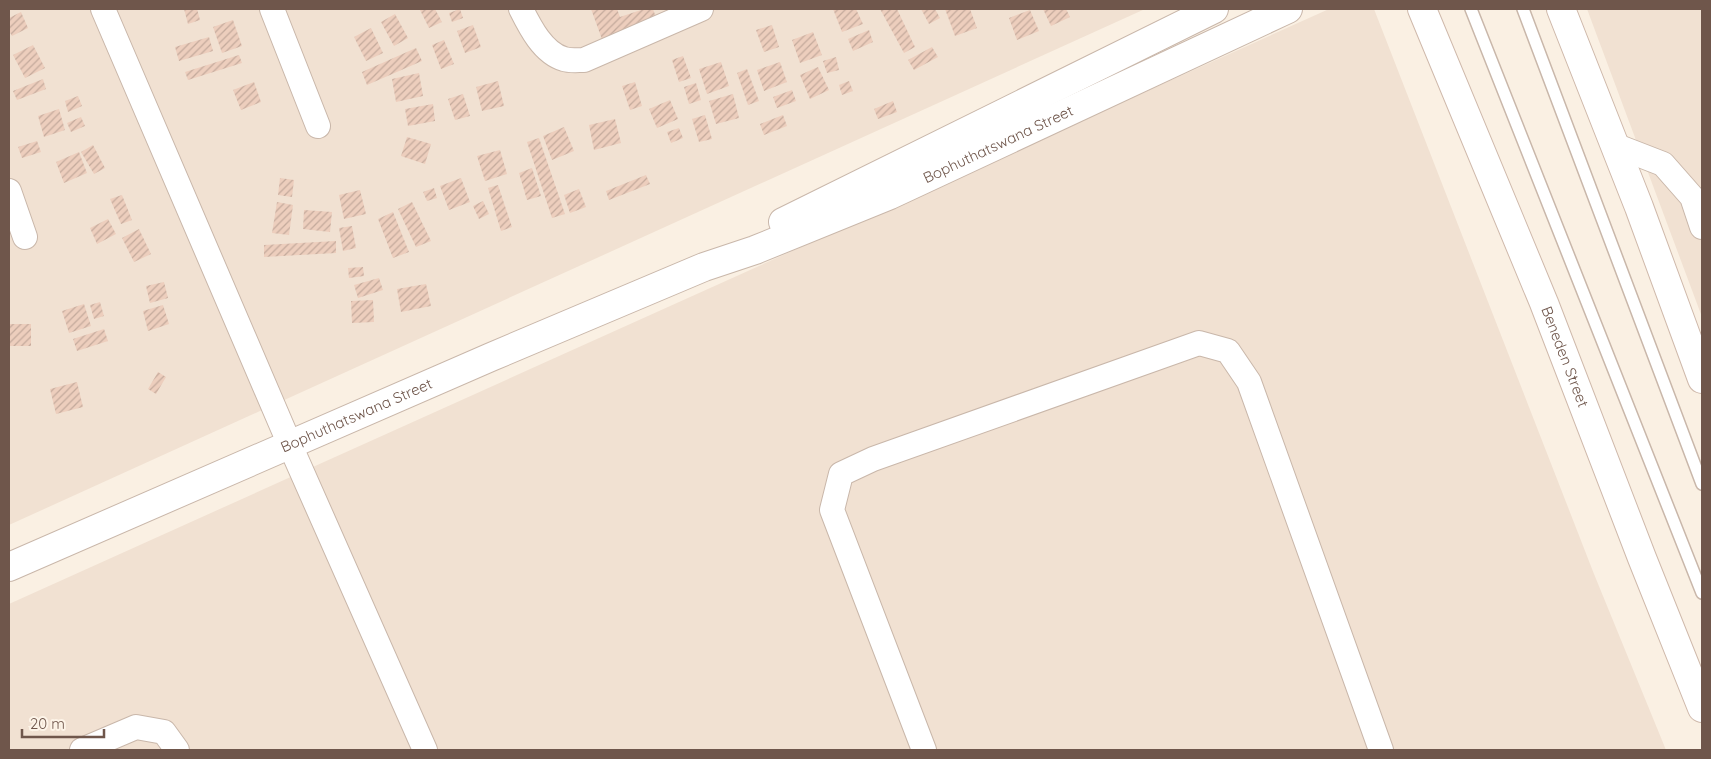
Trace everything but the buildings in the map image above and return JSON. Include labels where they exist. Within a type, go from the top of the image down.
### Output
[{"type":"street","points":[[103,9],[290,445],[426,750]]},
{"type":"street","points":[[272,9],[318,126]]},
{"type":"street","points":[[522,9],[539,39],[553,54],[565,60],[584,60],[701,9]]},
{"type":"street","name":"Bophuthatswana Street","points":[[704,267],[738,245],[784,221],[1214,9]]},
{"type":"street","name":"Bophuthatswana Street","points":[[9,567],[491,357],[704,267],[755,250],[890,195],[1288,9]]},
{"type":"street","name":"Beneden Street","points":[[1422,9],[1544,303],[1702,708]]},
{"type":"street","points":[[1560,9],[1614,145],[1702,378]]},
{"type":"street","points":[[1614,145],[1663,164],[1692,197],[1702,226]]},
{"type":"street","points":[[9,191],[25,237]]},
{"type":"street","points":[[924,750],[832,510],[841,474],[873,459],[1199,343],[1228,351],[1249,382],[1380,750]]},
{"type":"street","points":[[82,750],[136,726],[164,732],[177,750]]},
{"type":"lane","points":[[1471,9],[1702,593]]},
{"type":"lane","points":[[1523,9],[1702,484]]},
{"type":"shaded area","points":[[9,9],[1145,9],[9,525]]},
{"type":"shaded area","points":[[1329,9],[1374,9],[1594,574],[1666,750],[9,750],[9,604]]},
{"type":"shaded area","points":[[1587,9],[1702,9],[1702,317]]}]
